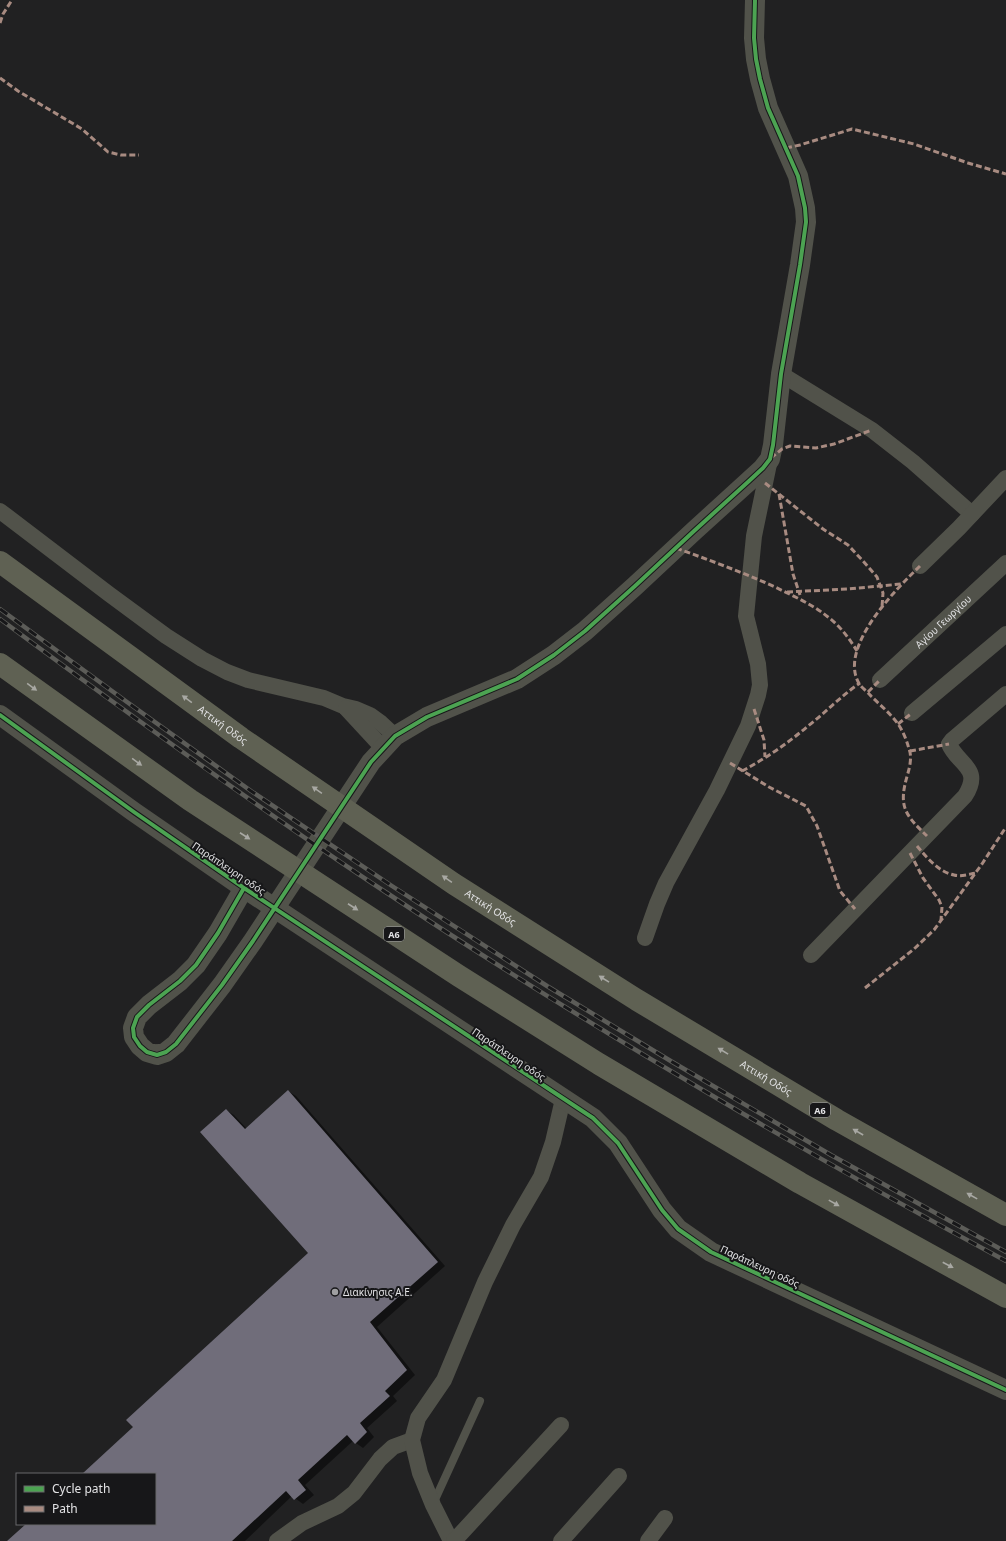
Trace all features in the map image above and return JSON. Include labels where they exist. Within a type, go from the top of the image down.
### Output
[{"type":"highway","name":"Αττική Οδός","points":[[0,562],[242,738],[454,884],[637,1000],[836,1120],[1006,1215]]},
{"type":"highway","name":"Α6","points":[[0,664],[190,800],[459,976],[599,1064],[800,1184],[1006,1297]]},
{"type":"street","points":[[645,938],[666,883],[717,790],[748,726],[760,685],[758,664],[746,616],[754,536],[773,445],[781,374],[804,242],[806,222],[805,208],[798,176],[768,108],[760,79],[754,38],[755,0]]},
{"type":"street","points":[[781,374],[872,430],[913,462],[972,514]]},
{"type":"street","points":[[244,888],[218,933],[196,965],[180,981],[149,1005],[137,1018],[134,1028],[134,1037],[140,1046],[148,1052],[157,1055],[166,1052],[176,1044],[222,985],[253,941],[371,762],[389,742],[427,717],[517,679],[554,655],[586,631],[763,468],[770,459]]},
{"type":"street","points":[[920,566],[1006,478]]},
{"type":"street","points":[[0,511],[108,594],[166,636],[202,659],[227,672],[248,680],[324,698],[343,706],[389,742]]},
{"type":"street","name":"Αγίου Γεωργίου","points":[[880,680],[1006,563]]},
{"type":"street","points":[[912,713],[1006,634]]},
{"type":"street","points":[[811,954],[965,796],[971,787],[971,776],[967,766],[952,752],[949,744],[1006,694]]},
{"type":"street","name":"Παράπλευρη οδός","points":[[0,715],[134,812],[244,888],[592,1118],[618,1144],[662,1210],[678,1228],[711,1252],[1006,1390]]},
{"type":"street","points":[[561,1425],[452,1541],[433,1505],[420,1473],[412,1440],[418,1418],[444,1380],[485,1282],[513,1225],[541,1177],[553,1142],[563,1099]]},
{"type":"street","points":[[277,1541],[302,1523],[338,1506],[354,1493],[380,1459],[393,1447],[412,1440]]},
{"type":"street","points":[[561,1541],[619,1476]]},
{"type":"street","points":[[648,1541],[665,1518]]},
{"type":"lane","points":[[433,1505],[480,1401]]},
{"type":"building","name":"Διακίνησις Α.Ε.","points":[[288,1090],[438,1262],[370,1322],[407,1370],[385,1391],[390,1396],[360,1423],[367,1432],[355,1444],[347,1435],[298,1480],[306,1490],[294,1500],[286,1491],[232,1541],[7,1541],[25,1525],[156,1525],[156,1473],[83,1473],[133,1427],[126,1420],[308,1253],[200,1132],[226,1109],[245,1129]]},
{"type":"railway","points":[[0,609],[251,791],[392,886],[547,986],[674,1063],[831,1155],[1006,1252]]},
{"type":"railway","points":[[0,619],[240,793],[428,920],[593,1024],[676,1074],[861,1182],[1006,1261]]},
{"type":"marked path","points":[[0,23],[3,14],[12,0]]},
{"type":"marked path","points":[[0,78],[18,91],[82,129],[108,152],[121,155],[139,155]]},
{"type":"marked path","points":[[786,148],[852,129],[914,144],[968,163],[1006,174]]},
{"type":"marked path","points":[[771,458],[782,449],[790,446],[816,448],[834,444],[872,430]]},
{"type":"marked path","points":[[765,483],[823,529],[848,545],[877,577],[883,593],[882,607]]},
{"type":"marked path","points":[[779,494],[793,574],[800,595]]},
{"type":"marked path","points":[[676,548],[750,576],[809,604],[822,612],[836,624],[857,651]]},
{"type":"marked path","points":[[920,566],[897,589],[872,621],[862,638],[856,654],[855,670],[860,685],[892,717],[905,736],[911,758],[905,784],[905,809],[913,822],[927,836]]},
{"type":"marked path","points":[[787,592],[848,589],[901,584]]},
{"type":"marked path","points":[[868,692],[880,680]]},
{"type":"marked path","points":[[742,771],[768,756],[792,739],[860,683]]},
{"type":"marked path","points":[[754,709],[764,740],[765,757]]},
{"type":"marked path","points":[[898,724],[912,713]]},
{"type":"marked path","points":[[910,751],[949,744]]},
{"type":"marked path","points":[[730,763],[769,787],[806,806],[817,826],[840,891],[855,909]]},
{"type":"marked path","points":[[865,988],[914,949],[934,930],[982,864],[1006,827]]},
{"type":"marked path","points":[[917,846],[938,868],[943,871],[959,876],[976,873]]},
{"type":"marked path","points":[[910,853],[923,878],[939,900],[942,907],[941,920]]},
{"type":"cycle path","points":[[244,888],[218,933],[196,965],[180,981],[149,1005],[137,1017],[133,1028],[134,1037],[140,1046],[147,1052],[157,1055],[166,1052],[176,1044],[222,985],[253,941],[371,762],[395,736],[427,717],[517,679],[554,655],[585,631],[635,586],[763,468],[770,459],[781,374],[806,222],[805,208],[798,176],[768,108],[760,79],[754,38],[755,0]]},
{"type":"cycle path","points":[[0,715],[134,812],[244,888],[593,1118],[618,1143],[662,1210],[678,1229],[711,1252],[1006,1390]]},
{"type":"place","name":"Διακίνησις Α.Ε.","points":[[335,1292]]}]
